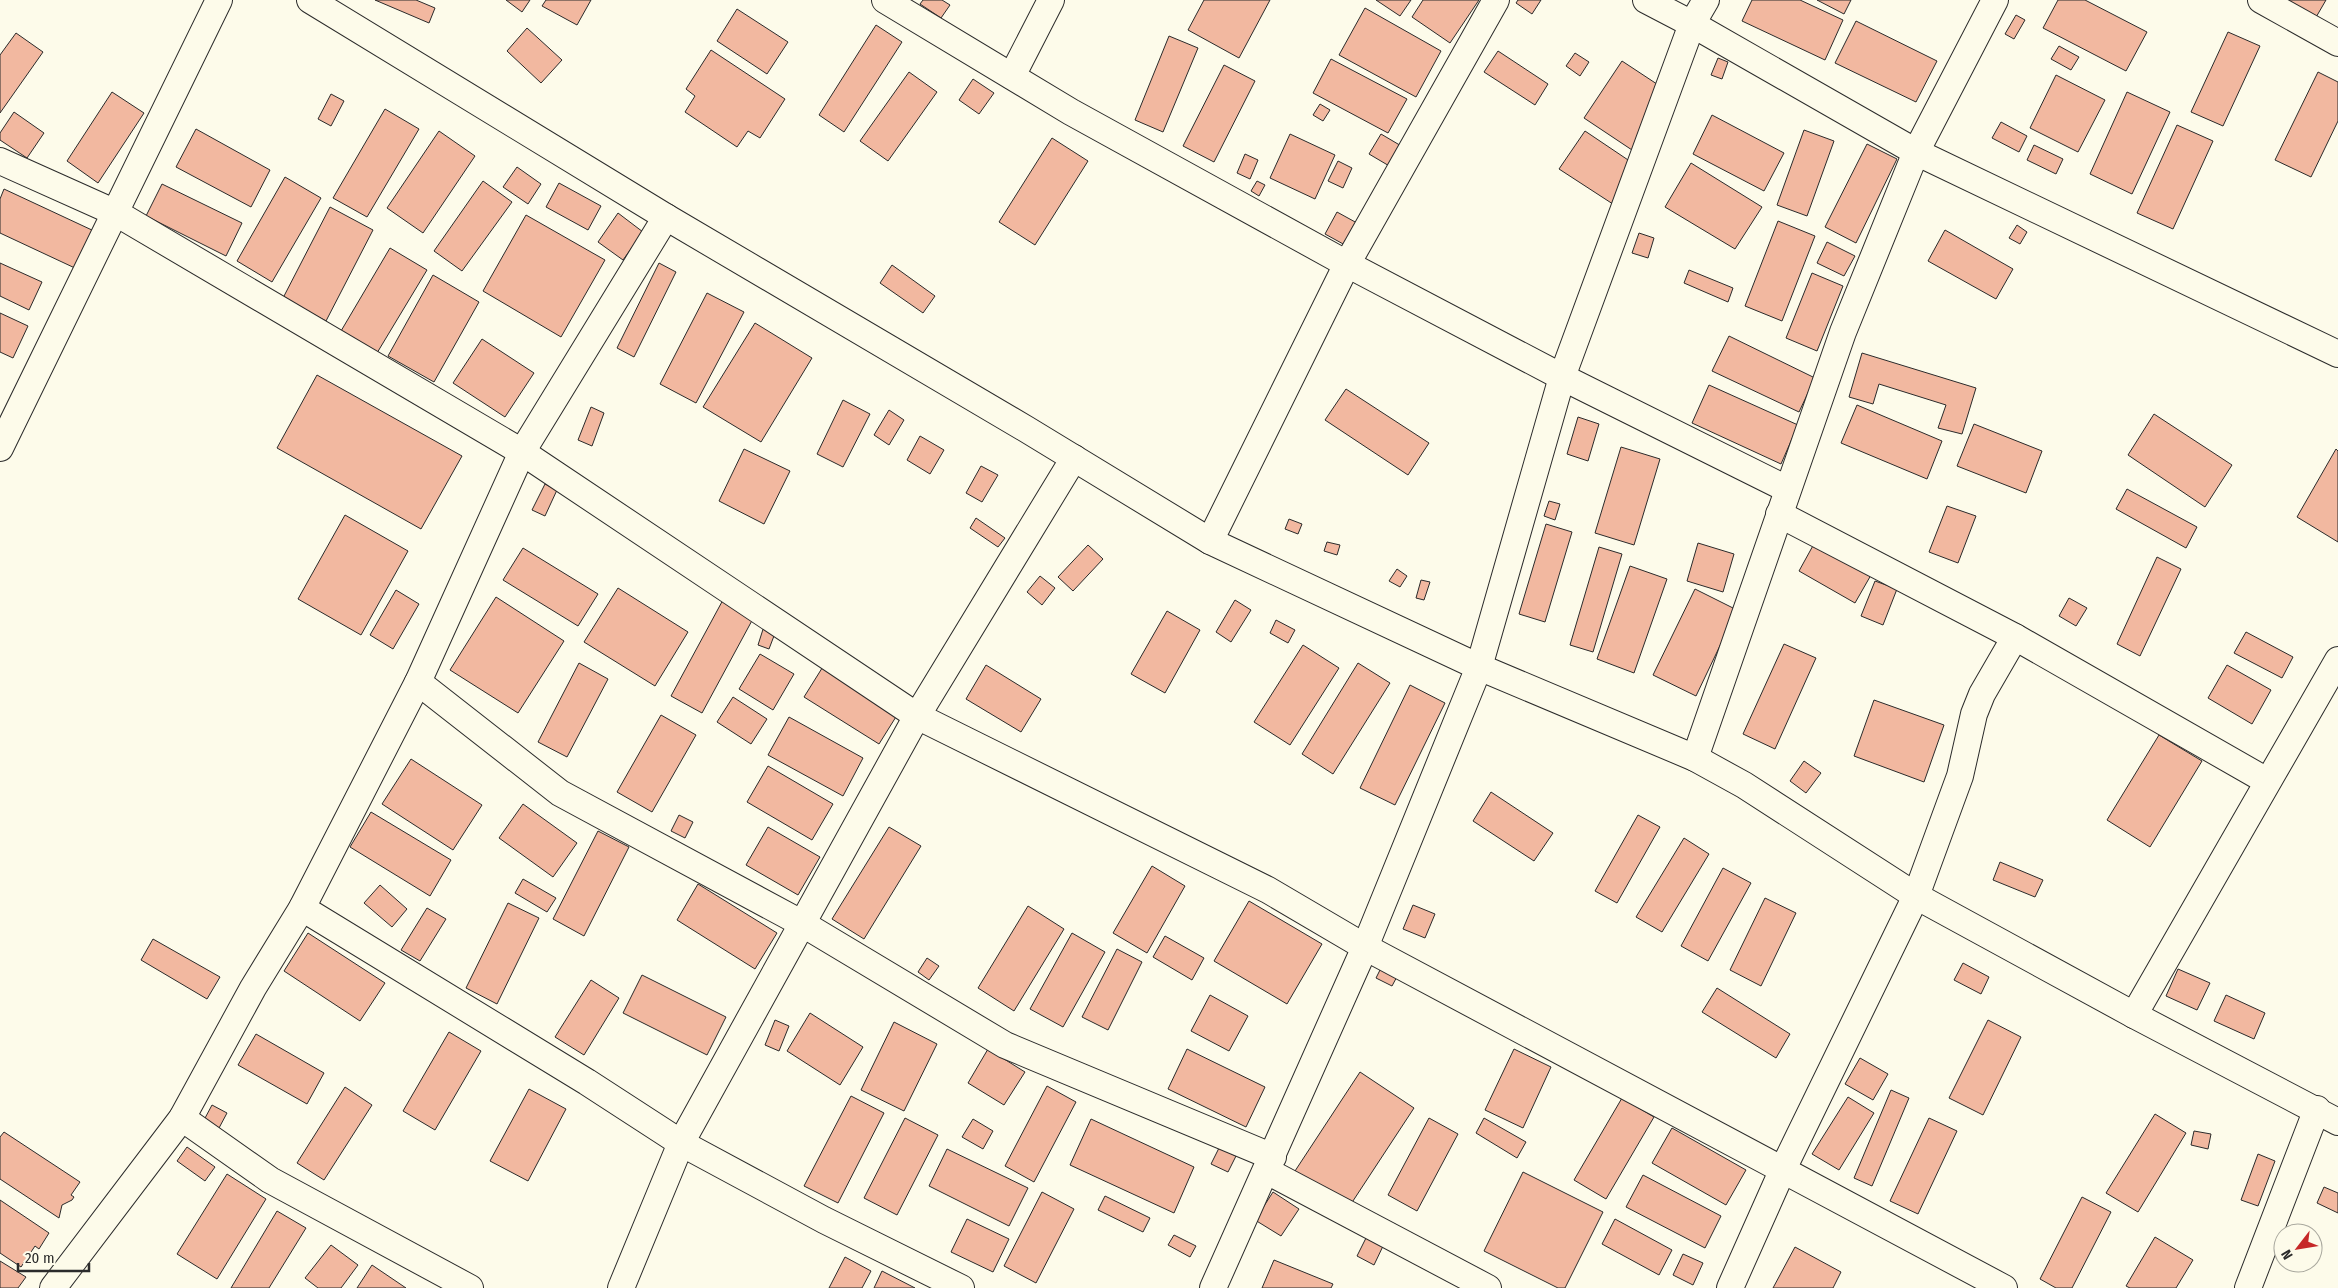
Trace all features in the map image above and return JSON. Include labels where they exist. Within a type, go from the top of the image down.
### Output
[{"type":"street","points":[[0,448],[219,0]]},
{"type":"street","points":[[310,0],[666,217],[1074,458],[1210,541],[1479,667],[1695,758],[1744,785],[1916,896],[2134,1015],[2327,1116],[2248,1288]]},
{"type":"street","points":[[885,0],[1071,112],[1346,264],[1562,377],[1786,489]]},
{"type":"street","points":[[1012,76],[1051,0]]},
{"type":"street","points":[[1210,541],[1346,264],[1496,0]]},
{"type":"street","points":[[1646,0],[1692,24],[1916,152],[2338,354]]},
{"type":"street","points":[[1213,1288],[1270,1164],[1365,947],[1479,667],[1562,377],[1692,24],[1706,0]]},
{"type":"street","points":[[1695,758],[1780,514],[1786,489],[1842,332],[1916,152],[1995,0]]},
{"type":"street","points":[[2261,0],[2338,43]]},
{"type":"street","points":[[0,161],[116,213],[522,452],[917,716],[1268,890],[1365,947],[2004,1288]]},
{"type":"street","points":[[53,1288],[182,1118],[253,988],[302,908],[418,682],[522,452],[666,217]]},
{"type":"street","points":[[621,1288],[680,1143],[917,716],[1074,458]]},
{"type":"street","points":[[1780,514],[2015,637],[2267,781]]},
{"type":"street","points":[[1730,1288],[1783,1169],[1916,896],[1960,776],[1974,714],[1982,694],[2015,637]]},
{"type":"street","points":[[2134,1015],[2338,660]]},
{"type":"street","points":[[418,682],[560,793],[803,924],[1005,1045],[1270,1164],[1488,1288]]},
{"type":"street","points":[[302,908],[587,1082],[680,1143],[824,1220],[961,1288]]},
{"type":"street","points":[[182,1118],[270,1180],[470,1288]]},
{"type":"building","points":[[375,0],[416,0],[435,8],[429,23]]},
{"type":"building","points":[[506,0],[530,0],[522,12]]},
{"type":"building","points":[[546,0],[591,0],[577,25],[542,6]]},
{"type":"building","points":[[923,0],[942,0],[950,5],[941,18],[920,4]]},
{"type":"building","points":[[1204,0],[1270,0],[1239,58],[1188,30]]},
{"type":"building","points":[[1376,0],[1411,0],[1400,16]]},
{"type":"building","points":[[1423,0],[1479,0],[1450,43],[1412,17]]},
{"type":"building","points":[[1518,0],[1541,0],[1532,14],[1516,3]]},
{"type":"building","points":[[1752,0],[1800,0],[1843,20],[1825,60],[1742,21]]},
{"type":"building","points":[[1817,0],[1851,0],[1844,14]]},
{"type":"building","points":[[2058,0],[2085,0],[2147,32],[2126,71],[2043,28]]},
{"type":"building","points":[[2281,0],[2326,0],[2315,19]]},
{"type":"building","points":[[1365,8],[1441,51],[1416,97],[1339,55]]},
{"type":"building","points":[[737,9],[788,42],[767,74],[717,41]]},
{"type":"building","points":[[2016,15],[2025,20],[2014,39],[2005,34]]},
{"type":"building","points":[[1856,21],[1937,61],[1916,102],[1835,63]]},
{"type":"building","points":[[876,25],[902,42],[844,132],[819,115]]},
{"type":"building","points":[[527,28],[562,60],[541,83],[507,51]]},
{"type":"building","points":[[2228,32],[2260,46],[2223,126],[2191,112]]},
{"type":"building","points":[[16,33],[43,52],[0,113],[0,55]]},
{"type":"building","points":[[1169,36],[1198,48],[1163,132],[1135,120]]},
{"type":"building","points":[[2059,46],[2079,57],[2071,70],[2051,59]]},
{"type":"building","points":[[711,50],[785,99],[760,138],[748,131],[737,147],[685,112],[695,96],[686,89]]},
{"type":"building","points":[[1498,51],[1548,84],[1535,105],[1484,72]]},
{"type":"building","points":[[1575,53],[1589,62],[1580,76],[1566,66]]},
{"type":"building","points":[[1718,58],[1728,62],[1722,79],[1711,75]]},
{"type":"building","points":[[1331,59],[1407,99],[1388,133],[1313,93]]},
{"type":"building","points":[[1622,61],[1669,92],[1632,150],[1584,118]]},
{"type":"building","points":[[1224,65],[1255,81],[1214,162],[1183,146]]},
{"type":"building","points":[[909,72],[937,92],[888,161],[860,141]]},
{"type":"building","points":[[2318,72],[2338,82],[2338,121],[2311,177],[2275,160]]},
{"type":"building","points":[[2056,75],[2105,100],[2078,152],[2030,128]]},
{"type":"building","points":[[973,79],[994,93],[979,114],[959,100]]},
{"type":"building","points":[[112,92],[144,113],[98,183],[67,161]]},
{"type":"building","points":[[2127,92],[2170,112],[2132,194],[2090,174]]},
{"type":"building","points":[[331,94],[344,101],[331,126],[318,119]]},
{"type":"building","points":[[1320,104],[1330,110],[1323,121],[1313,115]]},
{"type":"building","points":[[385,109],[419,129],[367,217],[333,198]]},
{"type":"building","points":[[14,112],[44,133],[27,158],[0,140],[0,133]]},
{"type":"building","points":[[1712,115],[1784,153],[1764,191],[1693,154]]},
{"type":"building","points":[[2001,122],[2027,136],[2019,152],[1992,138]]},
{"type":"building","points":[[2177,125],[2213,141],[2173,229],[2137,213]]},
{"type":"building","points":[[196,129],[270,170],[251,207],[176,167]]},
{"type":"building","points":[[1804,130],[1834,141],[1807,216],[1777,205]]},
{"type":"building","points":[[439,131],[475,156],[423,233],[387,208]]},
{"type":"building","points":[[1585,131],[1640,168],[1619,208],[1559,169]]},
{"type":"building","points":[[1290,134],[1335,155],[1315,199],[1270,178]]},
{"type":"building","points":[[1381,134],[1403,147],[1391,167],[1369,154]]},
{"type":"building","points":[[1052,138],[1088,161],[1035,245],[999,222]]},
{"type":"building","points":[[1867,144],[1897,159],[1856,243],[1825,227]]},
{"type":"building","points":[[2034,145],[2063,159],[2056,174],[2027,160]]},
{"type":"building","points":[[1245,154],[1258,160],[1250,179],[1237,173]]},
{"type":"building","points":[[1338,161],[1352,168],[1343,188],[1328,181]]},
{"type":"building","points":[[1691,163],[1762,207],[1735,249],[1665,207]]},
{"type":"building","points":[[517,167],[541,184],[528,204],[503,187]]},
{"type":"building","points":[[285,177],[321,198],[272,282],[237,261]]},
{"type":"building","points":[[483,181],[512,202],[462,271],[434,251]]},
{"type":"building","points":[[1257,181],[1265,185],[1259,196],[1251,191]]},
{"type":"building","points":[[559,183],[601,206],[588,230],[546,207]]},
{"type":"building","points":[[162,184],[242,223],[226,256],[146,216]]},
{"type":"building","points":[[4,189],[94,231],[77,269],[0,233],[0,199]]},
{"type":"building","points":[[330,207],[373,230],[326,321],[283,298]]},
{"type":"building","points":[[1337,212],[1357,223],[1345,245],[1325,234]]},
{"type":"building","points":[[618,213],[643,232],[623,260],[598,242]]},
{"type":"building","points":[[526,215],[605,260],[561,337],[483,291]]},
{"type":"building","points":[[1778,221],[1815,236],[1782,321],[1745,306]]},
{"type":"building","points":[[2017,225],[2027,232],[2020,244],[2009,238]]},
{"type":"building","points":[[1945,230],[2013,269],[1996,299],[1928,261]]},
{"type":"building","points":[[1639,233],[1654,238],[1648,258],[1632,253]]},
{"type":"building","points":[[1827,242],[1855,256],[1844,276],[1817,263]]},
{"type":"building","points":[[390,248],[427,270],[377,353],[341,331]]},
{"type":"building","points":[[0,263],[42,282],[29,310],[0,296]]},
{"type":"building","points":[[659,263],[676,272],[634,357],[617,348]]},
{"type":"building","points":[[892,265],[935,296],[923,313],[880,283]]},
{"type":"building","points":[[1689,270],[1733,288],[1728,302],[1684,283]]},
{"type":"building","points":[[1812,273],[1843,286],[1817,351],[1786,338]]},
{"type":"building","points":[[433,275],[479,302],[434,382],[388,356]]},
{"type":"building","points":[[707,293],[744,312],[696,403],[660,384]]},
{"type":"building","points":[[0,313],[28,326],[13,358],[0,352]]},
{"type":"building","points":[[755,323],[812,358],[761,442],[703,407]]},
{"type":"building","points":[[1729,336],[1815,378],[1799,412],[1712,371]]},
{"type":"building","points":[[482,339],[534,373],[505,417],[453,383]]},
{"type":"building","points":[[1862,353],[1976,388],[1962,434],[1938,428],[1946,405],[1879,384],[1873,404],[1849,397]]},
{"type":"building","points":[[317,375],[462,456],[421,529],[277,448]]},
{"type":"building","points":[[1709,385],[1798,425],[1781,464],[1692,423]]},
{"type":"building","points":[[1346,389],[1429,443],[1408,475],[1325,420]]},
{"type":"building","points":[[843,400],[870,414],[843,467],[817,454]]},
{"type":"building","points":[[1857,405],[1942,441],[1927,479],[1841,443]]},
{"type":"building","points":[[591,407],[604,413],[592,446],[578,440]]},
{"type":"building","points":[[889,410],[904,420],[889,445],[874,435]]},
{"type":"building","points":[[2154,414],[2232,465],[2205,507],[2128,455]]},
{"type":"building","points":[[1578,417],[1599,424],[1588,461],[1567,454]]},
{"type":"building","points":[[1974,424],[2042,451],[2026,493],[1957,466]]},
{"type":"building","points":[[920,436],[944,450],[930,474],[907,460]]},
{"type":"building","points":[[1621,447],[1660,459],[1634,545],[1595,533]]},
{"type":"building","points":[[744,449],[790,471],[764,524],[719,501]]},
{"type":"building","points":[[2336,449],[2338,451],[2338,542],[2297,517]]},
{"type":"building","points":[[981,466],[998,475],[982,502],[966,493]]},
{"type":"building","points":[[545,484],[557,490],[545,516],[532,510]]},
{"type":"building","points":[[2127,489],[2197,527],[2186,548],[2116,509]]},
{"type":"building","points":[[1549,501],[1560,504],[1555,520],[1544,516]]},
{"type":"building","points":[[1947,506],[1976,516],[1958,563],[1929,552]]},
{"type":"building","points":[[345,515],[408,551],[361,635],[298,599]]},
{"type":"building","points":[[976,518],[1005,538],[998,547],[970,528]]},
{"type":"building","points":[[1289,519],[1302,524],[1298,534],[1285,529]]},
{"type":"building","points":[[1546,524],[1572,532],[1545,622],[1519,614]]},
{"type":"building","points":[[1327,542],[1340,545],[1337,555],[1324,551]]},
{"type":"building","points":[[1815,542],[1871,575],[1855,603],[1799,571]]},
{"type":"building","points":[[1698,543],[1734,554],[1723,592],[1687,581]]},
{"type":"building","points":[[1088,545],[1103,559],[1073,591],[1058,577]]},
{"type":"building","points":[[1599,547],[1622,554],[1593,652],[1570,645]]},
{"type":"building","points":[[523,548],[598,594],[578,626],[503,580]]},
{"type":"building","points":[[2157,557],[2181,569],[2140,656],[2117,644]]},
{"type":"building","points":[[1630,566],[1667,579],[1634,673],[1597,659]]},
{"type":"building","points":[[1397,569],[1407,576],[1400,587],[1389,581]]},
{"type":"building","points":[[1040,576],[1055,588],[1042,605],[1027,592]]},
{"type":"building","points":[[1421,580],[1430,582],[1424,600],[1416,598]]},
{"type":"building","points":[[1875,581],[1897,589],[1883,625],[1861,616]]},
{"type":"building","points":[[618,588],[688,632],[655,686],[584,642]]},
{"type":"building","points":[[1695,589],[1737,610],[1696,696],[1653,675]]},
{"type":"building","points":[[396,590],[419,604],[393,649],[370,635]]},
{"type":"building","points":[[496,597],[564,641],[518,713],[450,670]]},
{"type":"building","points":[[724,598],[755,615],[702,713],[671,696]]},
{"type":"building","points":[[2069,598],[2087,608],[2076,626],[2059,616]]},
{"type":"building","points":[[1235,600],[1251,610],[1231,642],[1216,632]]},
{"type":"building","points":[[1167,611],[1200,630],[1165,693],[1131,674]]},
{"type":"building","points":[[1276,620],[1295,630],[1288,643],[1270,633]]},
{"type":"building","points":[[765,623],[777,628],[769,649],[758,645]]},
{"type":"building","points":[[2246,632],[2293,657],[2282,678],[2234,653]]},
{"type":"building","points":[[1784,644],[1816,658],[1775,749],[1743,734]]},
{"type":"building","points":[[1303,645],[1339,668],[1290,745],[1254,722]]},
{"type":"building","points":[[760,654],[794,674],[773,710],[739,689]]},
{"type":"building","points":[[579,663],[608,679],[567,757],[538,742]]},
{"type":"building","points":[[1358,663],[1390,683],[1333,774],[1302,754]]},
{"type":"building","points":[[824,665],[899,712],[879,744],[804,697]]},
{"type":"building","points":[[986,665],[1041,699],[1021,732],[966,699]]},
{"type":"building","points":[[2227,665],[2271,690],[2252,724],[2208,698]]},
{"type":"building","points":[[1410,685],[1445,703],[1395,805],[1360,788]]},
{"type":"building","points":[[733,697],[767,719],[751,744],[717,722]]},
{"type":"building","points":[[1874,700],[1944,725],[1924,782],[1854,756]]},
{"type":"building","points":[[661,715],[696,735],[652,812],[617,792]]},
{"type":"building","points":[[789,717],[863,758],[843,796],[768,755]]},
{"type":"building","points":[[2159,735],[2202,761],[2150,847],[2107,820]]},
{"type":"building","points":[[411,759],[482,805],[453,850],[382,804]]},
{"type":"building","points":[[1804,761],[1821,773],[1806,793],[1790,781]]},
{"type":"building","points":[[768,766],[833,804],[812,840],[747,802]]},
{"type":"building","points":[[1491,792],[1553,833],[1534,861],[1473,821]]},
{"type":"building","points":[[523,804],[577,843],[553,877],[499,838]]},
{"type":"building","points":[[371,812],[451,860],[430,896],[350,847]]},
{"type":"building","points":[[679,815],[693,822],[685,838],[671,831]]},
{"type":"building","points":[[1638,815],[1660,827],[1617,903],[1595,891]]},
{"type":"building","points":[[768,827],[820,857],[798,895],[746,865]]},
{"type":"building","points":[[889,827],[921,846],[864,939],[832,919]]},
{"type":"building","points":[[598,831],[629,847],[584,936],[553,919]]},
{"type":"building","points":[[1684,838],[1709,854],[1662,932],[1636,917]]},
{"type":"building","points":[[2000,862],[2043,880],[2035,897],[1993,880]]},
{"type":"building","points":[[1152,866],[1185,886],[1147,953],[1113,933]]},
{"type":"building","points":[[1723,868],[1751,883],[1708,961],[1681,946]]},
{"type":"building","points":[[523,879],[556,898],[547,912],[515,893]]},
{"type":"building","points":[[698,884],[777,933],[755,969],[677,920]]},
{"type":"building","points":[[380,885],[407,909],[392,927],[364,903]]},
{"type":"building","points":[[1765,898],[1796,913],[1761,986],[1730,970]]},
{"type":"building","points":[[1249,901],[1322,944],[1287,1004],[1214,961]]},
{"type":"building","points":[[508,903],[539,918],[497,1004],[466,988]]},
{"type":"building","points":[[1413,905],[1435,914],[1425,938],[1403,929]]},
{"type":"building","points":[[1028,906],[1064,929],[1014,1011],[978,988]]},
{"type":"building","points":[[427,908],[446,919],[420,961],[401,950]]},
{"type":"building","points":[[308,933],[385,983],[360,1021],[284,971]]},
{"type":"building","points":[[1072,933],[1105,952],[1063,1027],[1030,1009]]},
{"type":"building","points":[[1165,936],[1204,958],[1192,980],[1153,957]]},
{"type":"building","points":[[153,939],[220,977],[207,999],[141,960]]},
{"type":"building","points":[[1117,949],[1142,962],[1108,1030],[1082,1017]]},
{"type":"building","points":[[927,958],[939,966],[929,980],[918,972]]},
{"type":"building","points":[[1384,962],[1400,971],[1392,986],[1376,978]]},
{"type":"building","points":[[1963,963],[1989,977],[1981,994],[1954,980]]},
{"type":"building","points":[[2178,969],[2210,983],[2197,1010],[2166,996]]},
{"type":"building","points":[[642,975],[726,1017],[707,1055],[623,1013]]},
{"type":"building","points":[[591,980],[619,998],[584,1055],[555,1037]]},
{"type":"building","points":[[1717,988],[1790,1034],[1776,1058],[1702,1012]]},
{"type":"building","points":[[1210,995],[1248,1016],[1229,1051],[1191,1031]]},
{"type":"building","points":[[2226,995],[2265,1013],[2254,1039],[2214,1021]]},
{"type":"building","points":[[810,1013],[863,1047],[840,1085],[787,1051]]},
{"type":"building","points":[[775,1020],[789,1026],[779,1051],[765,1045]]},
{"type":"building","points":[[1988,1020],[2021,1037],[1983,1115],[1949,1098]]},
{"type":"building","points":[[894,1022],[937,1044],[904,1111],[861,1090]]},
{"type":"building","points":[[449,1032],[481,1051],[435,1130],[403,1111]]},
{"type":"building","points":[[256,1034],[324,1073],[307,1104],[238,1065]]},
{"type":"building","points":[[988,1049],[1025,1072],[1004,1105],[968,1083]]},
{"type":"building","points":[[1187,1049],[1265,1087],[1246,1127],[1168,1089]]},
{"type":"building","points":[[1514,1049],[1551,1067],[1523,1128],[1485,1110]]},
{"type":"building","points":[[1860,1058],[1888,1074],[1873,1100],[1845,1084]]},
{"type":"building","points":[[1360,1072],[1414,1108],[1349,1207],[1295,1171]]},
{"type":"building","points":[[1047,1086],[1076,1102],[1034,1182],[1005,1166]]},
{"type":"building","points":[[345,1087],[372,1105],[324,1180],[297,1163]]},
{"type":"building","points":[[529,1089],[566,1109],[528,1181],[490,1161]]},
{"type":"building","points":[[1891,1090],[1909,1098],[1872,1186],[1854,1178]]},
{"type":"building","points":[[851,1096],[884,1113],[838,1203],[804,1186]]},
{"type":"building","points":[[1848,1097],[1874,1113],[1839,1170],[1812,1154]]},
{"type":"building","points":[[1622,1098],[1654,1117],[1606,1199],[1574,1180]]},
{"type":"building","points":[[212,1105],[227,1113],[219,1128],[204,1120]]},
{"type":"building","points":[[2155,1114],[2186,1133],[2138,1212],[2106,1193]]},
{"type":"building","points":[[905,1118],[938,1135],[897,1215],[864,1198]]},
{"type":"building","points":[[1429,1118],[1458,1134],[1417,1211],[1388,1195]]},
{"type":"building","points":[[1484,1118],[1526,1142],[1517,1158],[1476,1133]]},
{"type":"building","points":[[1929,1118],[1957,1131],[1918,1214],[1890,1201]]},
{"type":"building","points":[[973,1119],[993,1131],[983,1149],[962,1137]]},
{"type":"building","points":[[1091,1119],[1194,1167],[1174,1213],[1070,1165]]},
{"type":"building","points":[[1672,1128],[1746,1170],[1726,1205],[1652,1163]]},
{"type":"building","points":[[2194,1131],[2211,1134],[2208,1149],[2191,1145]]},
{"type":"building","points":[[4,1132],[80,1182],[71,1195],[74,1197],[72,1200],[62,1205],[59,1218],[0,1179],[0,1137]]},
{"type":"building","points":[[187,1147],[215,1167],[205,1181],[177,1161]]},
{"type":"building","points":[[1219,1148],[1236,1156],[1228,1172],[1211,1164]]},
{"type":"building","points":[[947,1149],[1028,1188],[1009,1226],[929,1186]]},
{"type":"building","points":[[2258,1154],[2275,1161],[2258,1206],[2241,1200]]},
{"type":"building","points":[[1523,1172],[1603,1212],[1565,1288],[1558,1288],[1484,1251]]},
{"type":"building","points":[[227,1174],[266,1199],[217,1279],[177,1254]]},
{"type":"building","points":[[1643,1175],[1721,1216],[1705,1248],[1626,1207]]},
{"type":"building","points":[[2324,1187],[2338,1193],[2338,1213],[2317,1203]]},
{"type":"building","points":[[1042,1192],[1074,1209],[1036,1283],[1004,1266]]},
{"type":"building","points":[[1273,1192],[1299,1209],[1281,1236],[1255,1220]]},
{"type":"building","points":[[1105,1196],[1150,1218],[1143,1232],[1098,1210]]},
{"type":"building","points":[[2082,1197],[2111,1212],[2072,1288],[2056,1288],[2040,1279]]},
{"type":"building","points":[[0,1200],[49,1233],[39,1249],[35,1246],[21,1267],[0,1253]]},
{"type":"building","points":[[277,1211],[306,1228],[269,1288],[231,1288]]},
{"type":"building","points":[[967,1219],[1009,1239],[993,1272],[951,1252]]},
{"type":"building","points":[[1615,1219],[1672,1250],[1659,1275],[1602,1244]]},
{"type":"building","points":[[1174,1235],[1196,1246],[1190,1257],[1168,1245]]},
{"type":"building","points":[[1367,1236],[1384,1244],[1374,1265],[1357,1256]]},
{"type":"building","points":[[2155,1237],[2193,1260],[2176,1288],[2130,1288],[2126,1286]]},
{"type":"building","points":[[331,1245],[358,1265],[341,1288],[318,1288],[305,1278]]},
{"type":"building","points":[[1795,1247],[1841,1272],[1833,1288],[1773,1288]]},
{"type":"building","points":[[1683,1254],[1703,1263],[1693,1285],[1673,1275]]},
{"type":"building","points":[[845,1257],[871,1271],[862,1288],[829,1288]]},
{"type":"building","points":[[1274,1260],[1333,1284],[1331,1288],[1262,1288]]},
{"type":"building","points":[[0,1261],[26,1277],[18,1288],[0,1288]]},
{"type":"building","points":[[372,1265],[406,1288],[357,1288]]},
{"type":"building","points":[[882,1271],[915,1288],[874,1288]]}]
